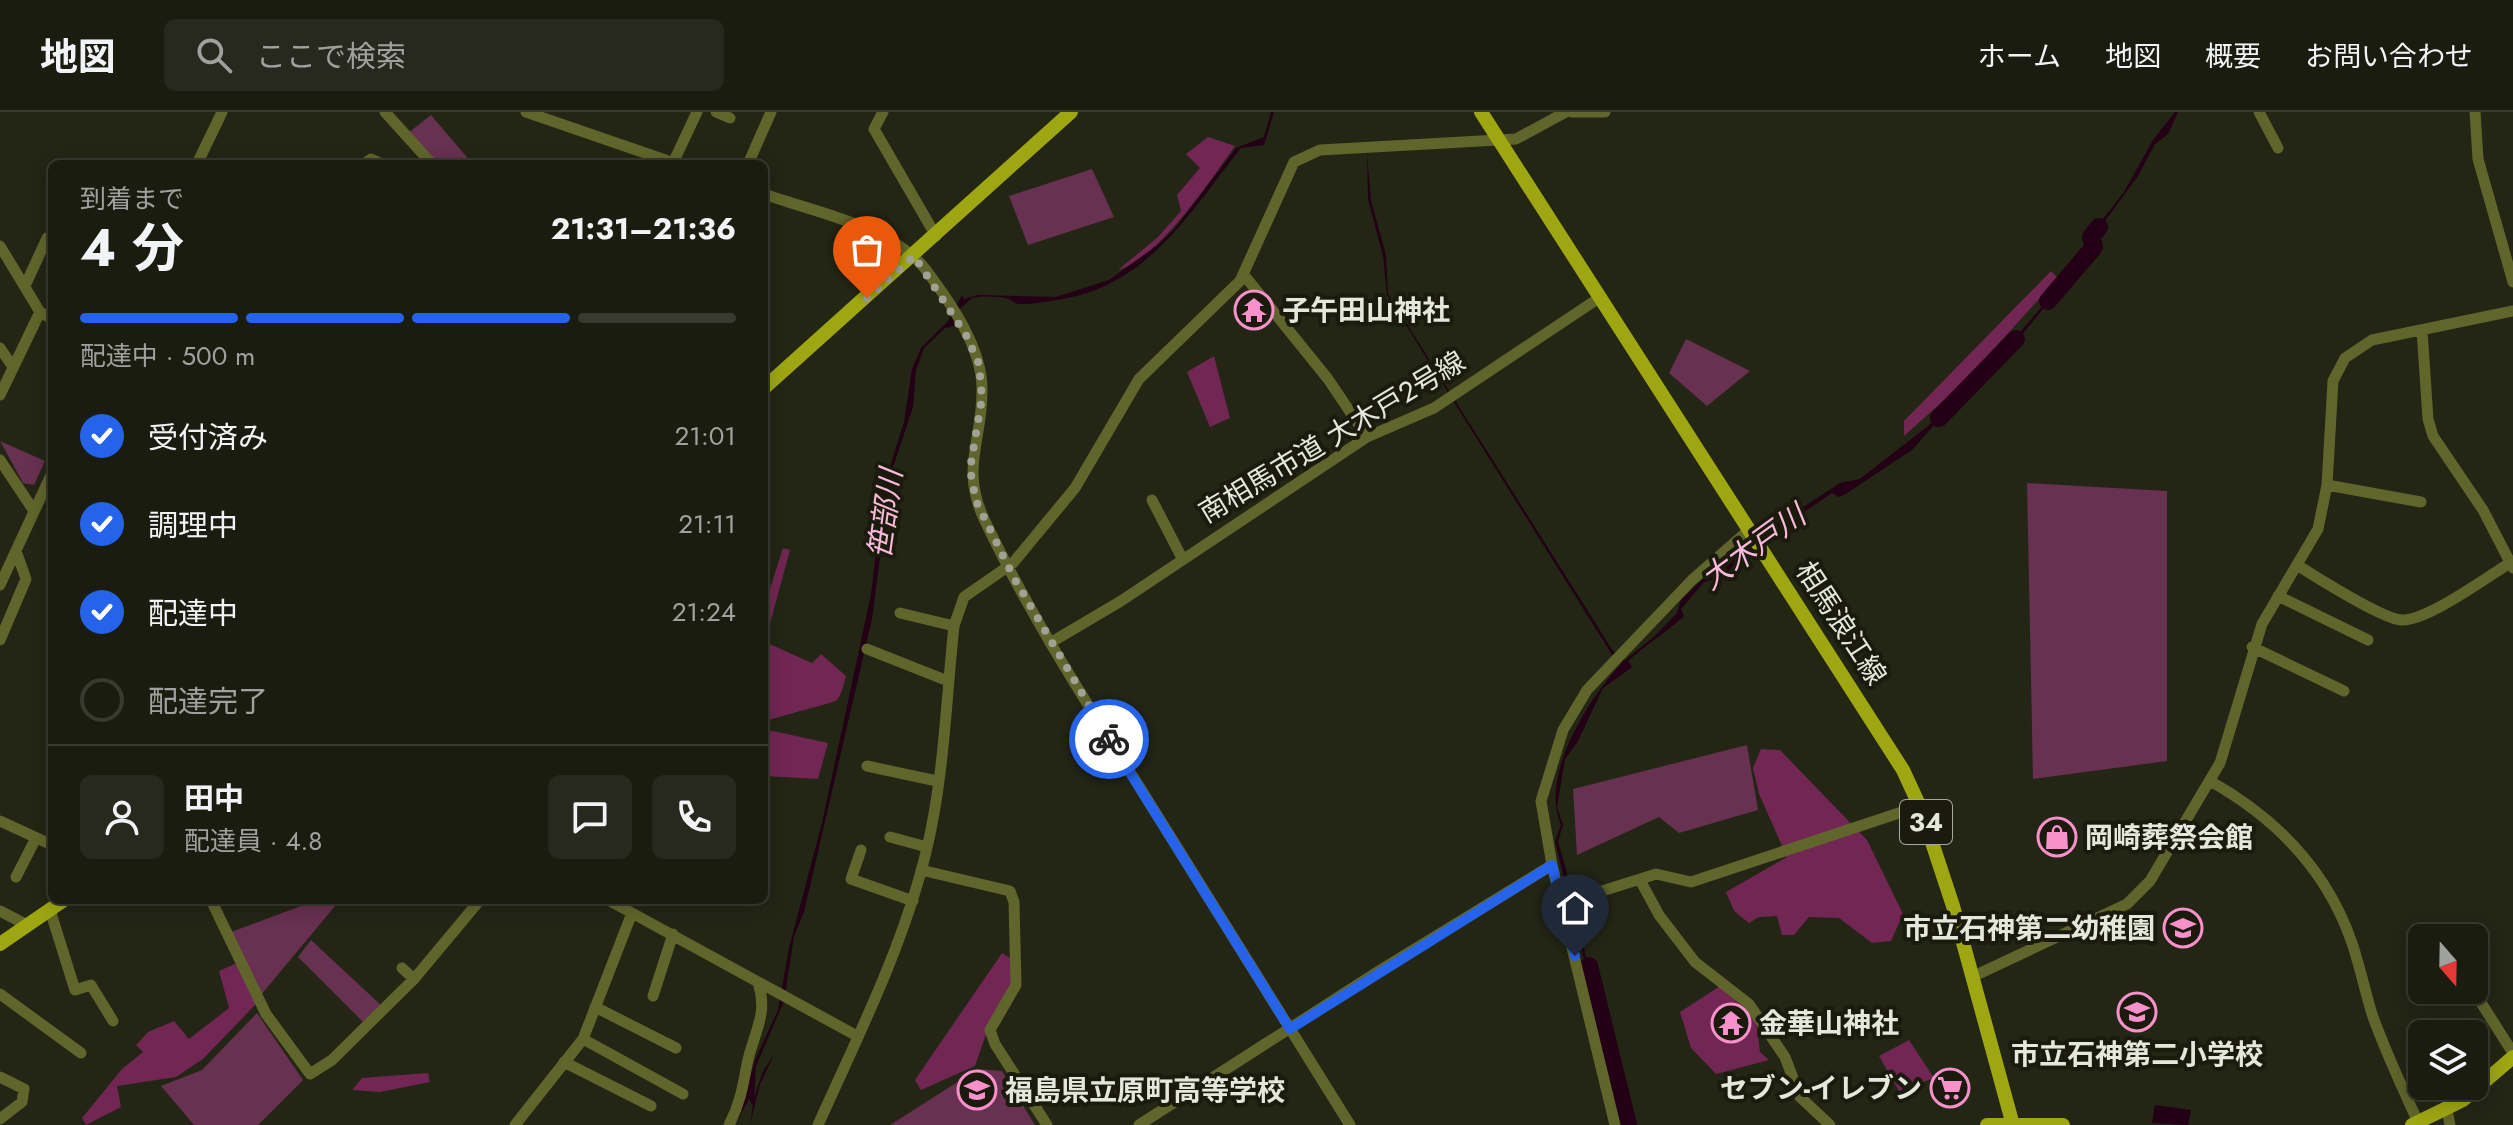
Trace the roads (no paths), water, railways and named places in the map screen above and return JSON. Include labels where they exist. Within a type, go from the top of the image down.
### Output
[{"type":"main road","points":[[768,384],[1071,112]]},
{"type":"main road","name":"相馬浪江線","points":[[1481,112],[1883,735],[1920,806],[2013,1124]]},
{"type":"main road","points":[[0,944],[20,921],[58,904]]},
{"type":"main road","points":[[2415,1123],[2448,1117],[2513,1055]]},
{"type":"main road","points":[[1987,1125],[2063,1125]]},
{"type":"street","points":[[199,160],[222,112]]},
{"type":"street","points":[[385,112],[428,160]]},
{"type":"street","points":[[526,112],[543,115],[667,160]]},
{"type":"street","points":[[676,160],[697,112]]},
{"type":"street","points":[[716,112],[730,118]]},
{"type":"street","points":[[750,160],[771,112]]},
{"type":"street","points":[[883,112],[874,129],[936,236]]},
{"type":"street","points":[[818,1125],[913,901],[927,847],[937,781],[954,626],[964,597],[1008,566],[1075,488],[1134,385],[1244,275],[1287,174],[1299,158],[1320,150],[1516,139],[1569,112],[1605,112]]},
{"type":"street","points":[[2259,112],[2278,148]]},
{"type":"street","points":[[2475,112],[2478,159],[2513,282]]},
{"type":"street","points":[[768,195],[884,236],[914,256],[944,299],[977,356],[982,389],[970,469],[971,485],[1008,566],[1050,643],[1350,1125]]},
{"type":"street","points":[[25,286],[47,238]]},
{"type":"street","points":[[0,246],[40,312],[48,317]]},
{"type":"street","points":[[1244,275],[1328,379],[1367,437]]},
{"type":"street","name":"南相馬市道 大木戸2号線","points":[[1050,643],[1121,601],[1367,437],[1434,408],[1599,298]]},
{"type":"street","points":[[1972,977],[2127,904],[2150,881],[2210,781],[2226,748],[2252,647],[2318,529],[2327,485],[2333,381],[2345,358],[2372,340],[2513,311]]},
{"type":"street","points":[[0,395],[40,312]]},
{"type":"street","points":[[2297,565],[2314,578],[2400,620],[2418,617],[2512,566],[2483,510],[2433,436],[2428,419],[2422,330]]},
{"type":"street","points":[[0,348],[13,367]]},
{"type":"street","points":[[0,460],[34,511]]},
{"type":"street","points":[[0,585],[48,481]]},
{"type":"street","points":[[2327,485],[2421,502]]},
{"type":"street","points":[[1152,500],[1182,558]]},
{"type":"street","points":[[1615,1125],[1552,865],[1541,801],[1556,750],[1572,711],[1633,641],[1713,560],[1751,533]]},
{"type":"street","points":[[0,640],[26,579],[16,551]]},
{"type":"street","points":[[2278,596],[2368,640]]},
{"type":"street","points":[[900,613],[954,626]]},
{"type":"street","points":[[2252,647],[2344,691]]},
{"type":"street","points":[[867,649],[948,681]]},
{"type":"street","points":[[867,766],[937,781]]},
{"type":"street","points":[[2210,781],[2250,803],[2299,849],[2317,873],[2339,911],[2372,1014],[2415,1123]]},
{"type":"street","points":[[1561,904],[1660,874],[1691,882],[1920,806]]},
{"type":"street","points":[[0,821],[48,843]]},
{"type":"street","points":[[890,837],[927,847]]},
{"type":"street","points":[[16,877],[36,838]]},
{"type":"street","points":[[861,850],[851,879],[913,901]]},
{"type":"street","points":[[1139,1125],[1552,865]]},
{"type":"street","points":[[921,870],[1010,891],[1014,902],[1016,985],[1014,994],[992,1023],[995,1044],[1047,1125]]},
{"type":"street","points":[[1640,880],[1659,915],[1691,957],[1749,1004],[1785,1057],[1800,1097],[1830,1125]]},
{"type":"street","points":[[217,904],[273,1026],[310,1074],[332,1060],[414,979],[477,904]]},
{"type":"street","points":[[615,904],[857,1036]]},
{"type":"street","points":[[50,910],[75,990],[91,985],[113,1021]]},
{"type":"street","points":[[0,911],[20,921]]},
{"type":"street","points":[[515,1125],[583,1039],[632,913]]},
{"type":"street","points":[[653,996],[673,934]]},
{"type":"street","points":[[402,968],[414,979]]},
{"type":"street","points":[[729,1125],[746,1084],[747,1063],[761,1023],[764,1004],[762,985]]},
{"type":"street","points":[[0,994],[81,1053]]},
{"type":"street","points":[[2482,1004],[2513,1055]]},
{"type":"street","points":[[595,1007],[676,1048]]},
{"type":"street","points":[[583,1039],[683,1094]]},
{"type":"street","points":[[564,1062],[651,1106]]},
{"type":"street","points":[[0,1077],[24,1089],[22,1102],[0,1119]]},
{"type":"water","name":"笹部川","points":[[1271,112],[1274,112],[1264,145],[1241,148],[1166,241],[1120,278],[1093,291],[1040,303],[1019,304],[1000,297],[972,298],[953,315],[954,326],[945,328],[924,348],[916,370],[913,407],[891,473],[872,619],[804,912],[794,936],[784,1001],[756,1066],[754,1098],[763,1071],[774,1055],[760,1084],[750,1125],[753,1106],[749,1099],[735,1125],[756,1058],[778,1010],[789,948],[822,823],[871,594],[884,486],[904,422],[912,369],[921,348],[948,321],[962,295],[964,299],[978,295],[1056,297],[1109,280],[1159,244],[1176,227],[1236,148],[1264,137]]},
{"type":"water","points":[[2178,112],[2168,134],[2155,144],[2138,176],[2093,237],[2094,247],[1987,377],[1959,397],[1912,450],[1847,493],[1839,497],[1832,493],[1764,539],[1757,549],[1719,578],[1704,582],[1681,609],[1684,616],[1628,661],[1632,667],[1603,688],[1578,741],[1565,759],[1557,807],[1563,825],[1558,841],[1597,1003],[1614,1056],[1610,1062],[1631,1125],[1624,1125],[1555,841],[1561,825],[1556,805],[1562,761],[1582,717],[1595,696],[1622,663],[1611,653],[1387,295],[1383,256],[1368,199],[1367,153],[1371,201],[1386,255],[1388,294],[1613,651],[1624,661],[1656,635],[1677,613],[1681,600],[1706,576],[1753,547],[1741,548],[1840,483],[1860,479],[1928,426],[1973,378],[1984,375],[2093,246],[2086,241],[2124,192],[2153,140]]},
{"type":"water","points":[[2155,1105],[2191,1110],[2188,1125],[2152,1123]]},
{"type":"waterway","name":"大木戸川","points":[[2048,301],[2094,247],[2091,237],[2099,227]]},
{"type":"waterway","name":"大木戸川","points":[[1939,418],[2016,339]]},
{"type":"waterway","name":"大木戸川","points":[[1589,966],[1628,1125]]},
{"type":"place","name":"子午田山神社","points":[[1254,310]]},
{"type":"place","name":"岡崎葬祭会館","points":[[2057,837]]},
{"type":"place","name":"市立石神第二幼稚園","points":[[2183,928]]},
{"type":"place","name":"市立石神第二小学校","points":[[2137,1012]]},
{"type":"place","name":"金華山神社","points":[[1731,1023]]},
{"type":"place","name":"セブン-イレブン","points":[[1950,1088]]},
{"type":"place","name":"福島県立原町高等学校","points":[[977,1090]]}]
